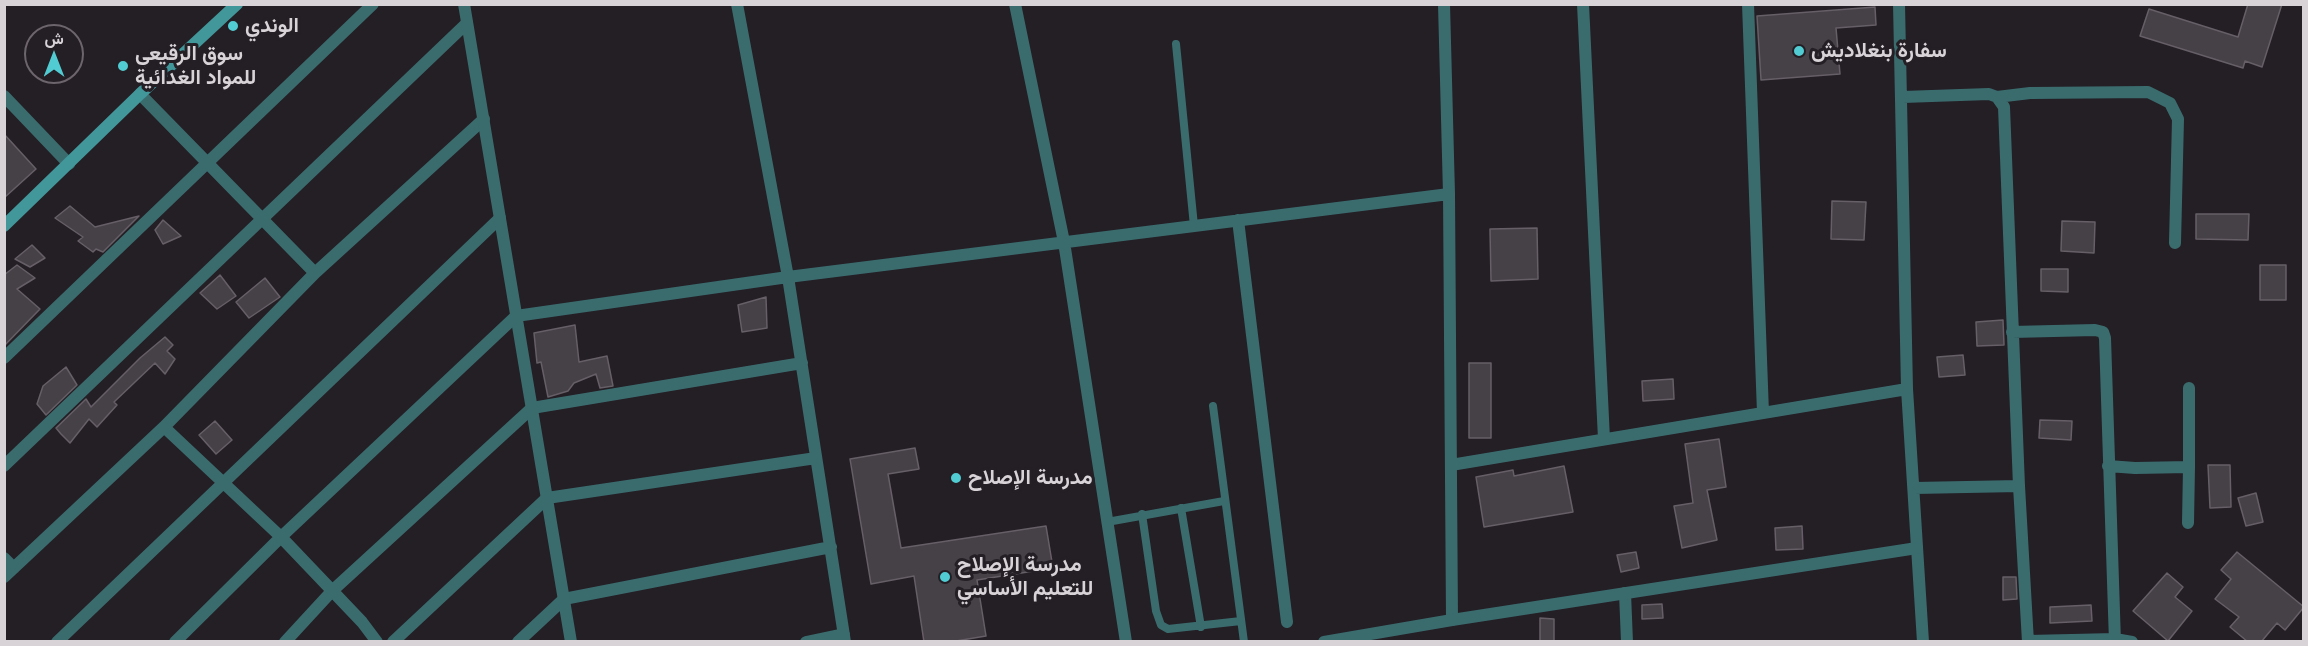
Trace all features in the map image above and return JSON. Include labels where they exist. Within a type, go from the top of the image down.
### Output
[{"type":"main road","points":[[4,226],[237,4]]},
{"type":"street","points":[[4,358],[373,4]]},
{"type":"street","points":[[464,4],[571,642]]},
{"type":"street","points":[[737,4],[788,277],[845,638],[806,642]]},
{"type":"street","points":[[1015,4],[1064,242],[1126,642]]},
{"type":"street","points":[[1444,4],[1449,194],[1452,620]]},
{"type":"street","points":[[1583,4],[1604,439]]},
{"type":"street","points":[[1748,4],[1763,413]]},
{"type":"street","points":[[1899,4],[1903,97],[1907,389],[1923,642]]},
{"type":"street","points":[[4,466],[467,23]]},
{"type":"street","points":[[1903,97],[1989,94],[1997,97],[2030,93],[2148,92],[2170,103],[2178,118],[2175,243]]},
{"type":"street","points":[[140,94],[315,273]]},
{"type":"street","points":[[4,96],[69,164]]},
{"type":"street","points":[[1997,97],[2004,107],[2005,117],[2012,333],[2028,641],[2115,640],[2132,642]]},
{"type":"street","points":[[4,577],[164,427],[315,273],[484,119]]},
{"type":"street","points":[[175,642],[281,537],[516,316],[788,277],[1449,194]]},
{"type":"street","points":[[57,642],[500,218]]},
{"type":"street","points":[[1238,220],[1287,622]]},
{"type":"street","points":[[2012,333],[2088,330],[2103,332],[2115,640]]},
{"type":"street","points":[[285,642],[332,591],[532,408],[802,363]]},
{"type":"street","points":[[2188,523],[2189,388]]},
{"type":"street","points":[[1451,465],[1907,389]]},
{"type":"street","points":[[164,427],[281,537],[362,622],[377,642]]},
{"type":"street","points":[[393,642],[547,498],[816,458]]},
{"type":"street","points":[[2108,466],[2189,467]]},
{"type":"street","points":[[1914,488],[2019,486]]},
{"type":"street","points":[[518,642],[564,598],[831,547]]},
{"type":"street","points":[[1324,642],[1917,548]]},
{"type":"street","points":[[4,558],[14,568]]},
{"type":"street","points":[[1625,593],[1627,642]]},
{"type":"lane","points":[[1176,44],[1194,226]]},
{"type":"lane","points":[[1213,405],[1244,642]]},
{"type":"lane","points":[[1107,522],[1224,501]]},
{"type":"lane","points":[[1181,508],[1200,627]]},
{"type":"lane","points":[[1142,514],[1156,611],[1161,625],[1168,629],[1241,621]]},
{"type":"building","points":[[2248,4],[2282,4],[2262,67],[2245,61],[2243,68],[2140,36],[2149,9],[2238,37]]},
{"type":"building","name":"سفارة بنغلاديش","points":[[1875,7],[1876,25],[1836,28],[1840,74],[1761,80],[1757,16]]},
{"type":"building","points":[[4,134],[36,169],[4,198]]},
{"type":"building","points":[[1832,201],[1866,202],[1864,240],[1831,239]]},
{"type":"building","points":[[70,206],[95,227],[139,216],[103,252],[96,249],[93,252],[78,241],[83,237],[55,218]]},
{"type":"building","points":[[2196,214],[2249,214],[2248,240],[2196,239]]},
{"type":"building","points":[[163,220],[181,236],[163,244],[155,230]]},
{"type":"building","points":[[2062,221],[2095,222],[2094,253],[2061,251]]},
{"type":"building","points":[[1537,228],[1538,279],[1491,281],[1490,229]]},
{"type":"building","points":[[32,245],[45,258],[30,267],[15,259]]},
{"type":"building","points":[[17,265],[35,278],[17,289],[40,309],[4,346],[4,275]]},
{"type":"building","points":[[2260,265],[2286,265],[2286,300],[2260,300]]},
{"type":"building","points":[[2041,269],[2068,269],[2068,292],[2041,291]]},
{"type":"building","points":[[220,275],[236,296],[217,309],[200,293]]},
{"type":"building","points":[[265,278],[280,297],[249,318],[236,302]]},
{"type":"building","points":[[766,297],[767,328],[742,332],[738,305]]},
{"type":"building","points":[[2003,320],[2004,345],[1977,346],[1976,322]]},
{"type":"building","points":[[575,325],[579,362],[607,356],[613,386],[600,388],[596,374],[574,383],[568,391],[548,397],[541,362],[537,363],[534,333]]},
{"type":"building","points":[[165,337],[173,345],[167,351],[175,359],[165,374],[155,363],[114,402],[117,405],[97,427],[89,419],[70,443],[56,428],[86,399],[91,407],[140,358]]},
{"type":"building","points":[[1963,355],[1965,375],[1939,377],[1937,357]]},
{"type":"building","points":[[1469,363],[1491,363],[1491,438],[1469,438]]},
{"type":"building","points":[[66,367],[77,385],[46,415],[37,404],[43,386]]},
{"type":"building","points":[[1673,379],[1674,399],[1643,401],[1642,381]]},
{"type":"building","points":[[2040,420],[2072,421],[2071,440],[2039,438]]},
{"type":"building","points":[[215,421],[232,440],[216,454],[199,435]]},
{"type":"building","points":[[1719,439],[1726,487],[1707,490],[1717,540],[1682,548],[1674,506],[1693,503],[1685,444]]},
{"type":"building","points":[[915,448],[919,469],[888,474],[901,548],[1046,526],[1053,568],[977,580],[986,636],[950,642],[924,642],[914,576],[871,584],[850,459]]},
{"type":"building","points":[[2208,465],[2230,465],[2231,507],[2210,508]]},
{"type":"building","points":[[1564,466],[1573,512],[1484,527],[1476,477],[1513,470],[1514,476]]},
{"type":"building","points":[[2256,493],[2263,522],[2246,526],[2238,498]]},
{"type":"building","points":[[1802,526],[1803,549],[1776,550],[1775,528]]},
{"type":"building","points":[[1636,552],[1639,568],[1621,572],[1617,555]]},
{"type":"building","points":[[2237,552],[2304,607],[2285,630],[2277,623],[2261,642],[2248,642],[2230,627],[2239,617],[2215,599],[2231,579],[2221,570]]},
{"type":"building","points":[[2167,573],[2183,587],[2175,597],[2192,611],[2168,641],[2133,611]]},
{"type":"building","points":[[2003,577],[2016,577],[2017,599],[2003,600]]},
{"type":"building","points":[[1662,604],[1663,618],[1642,619],[1642,605]]},
{"type":"building","points":[[2091,605],[2092,621],[2050,623],[2050,607]]},
{"type":"building","points":[[1540,618],[1554,619],[1554,641],[1540,641]]},
{"type":"place","name":"الوندي","points":[[233,26]]},
{"type":"place","name":"سفارة بنغلاديش","points":[[1799,51]]},
{"type":"place","name":"سوق الرقيعي للمواد الغدائية","points":[[123,66]]},
{"type":"place","name":"مدرسة الإصلاح","points":[[956,478]]},
{"type":"place","name":"مدرسة الإصلاح للتعليم الأساسي","points":[[945,577]]}]
